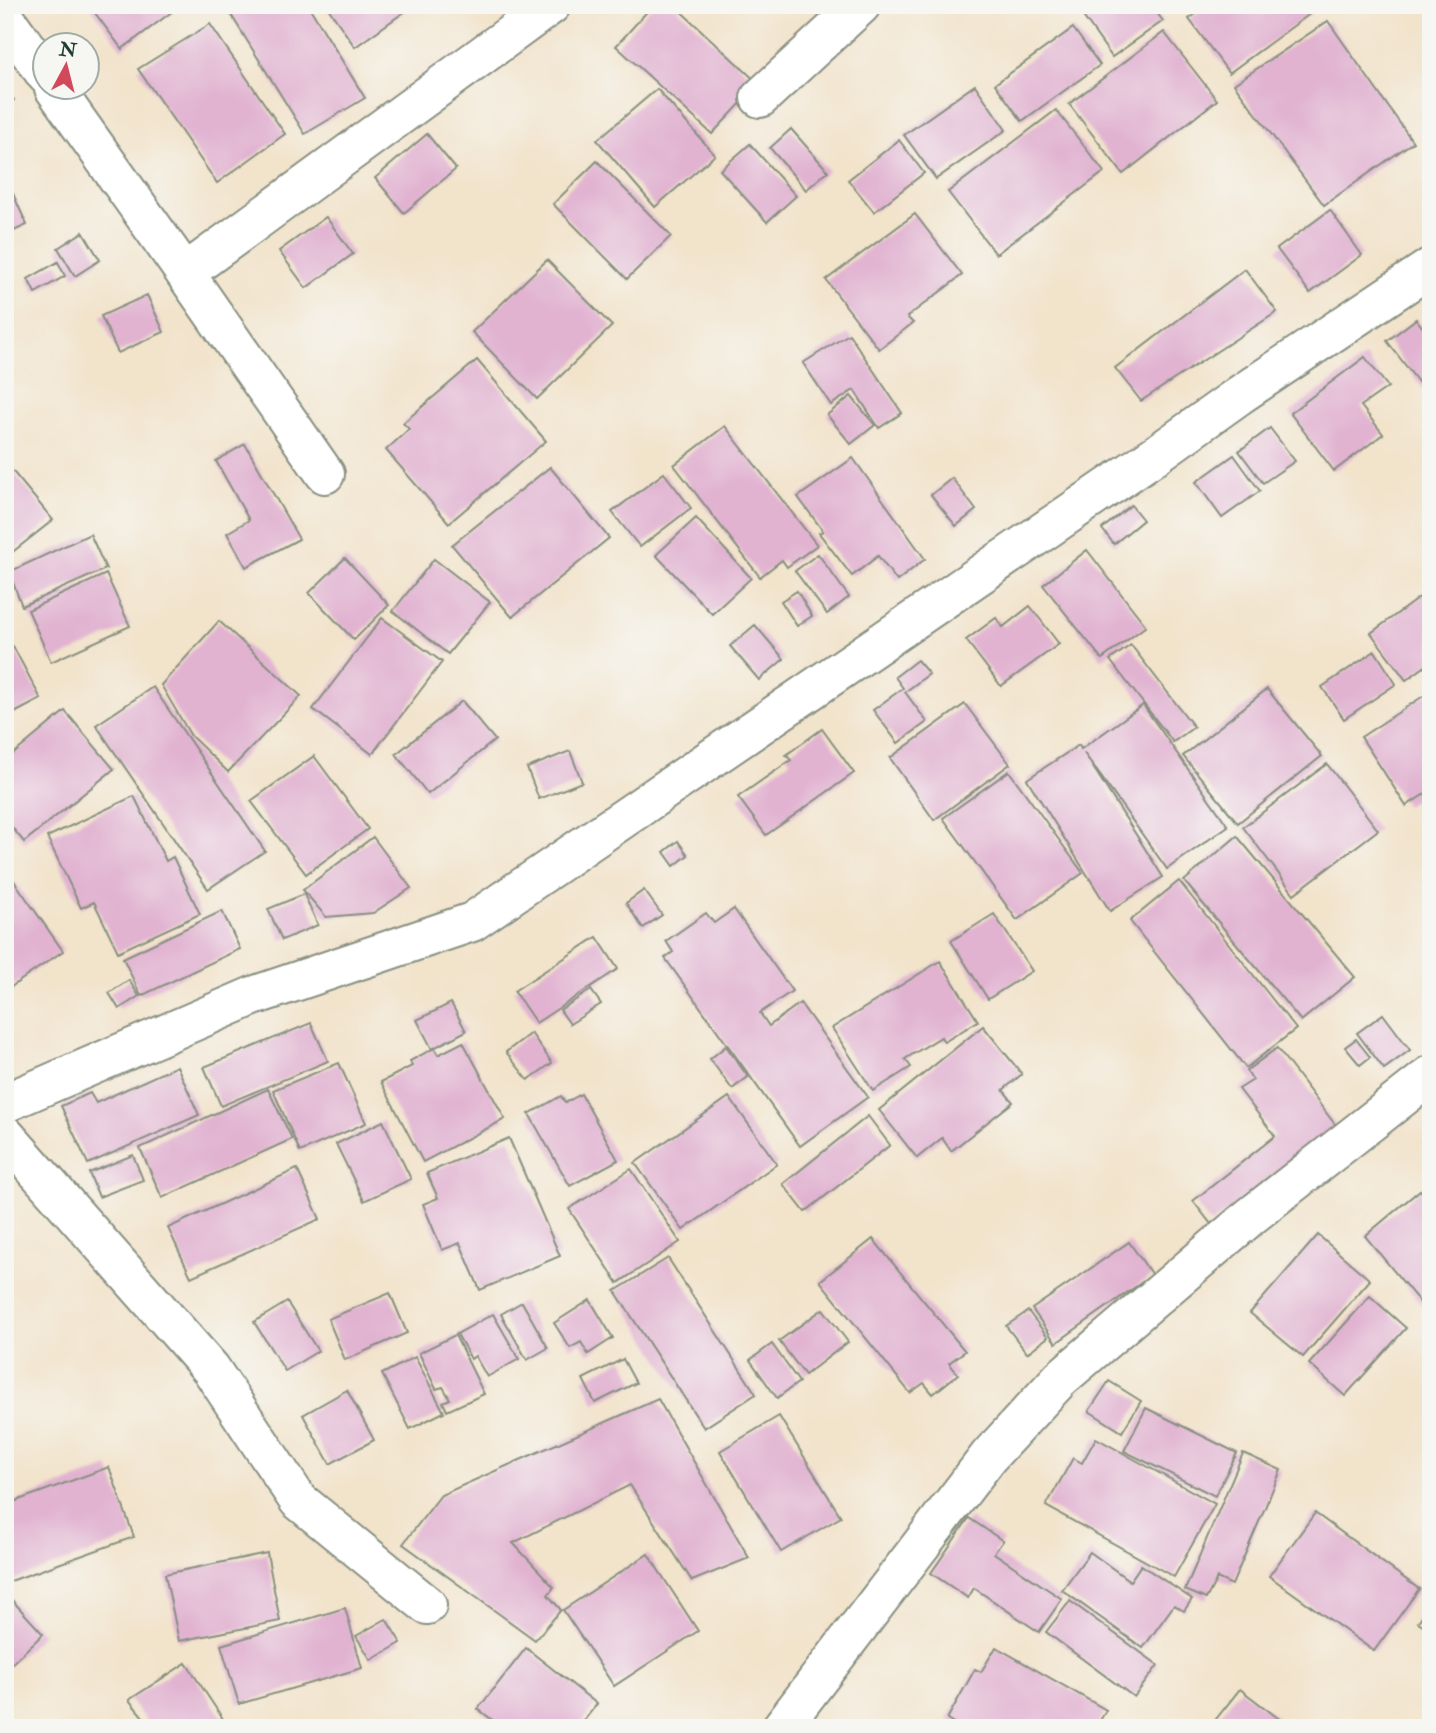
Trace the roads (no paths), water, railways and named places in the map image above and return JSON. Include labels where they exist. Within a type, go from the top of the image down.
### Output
[{"type":"street","points":[[185,272],[551,5]]},
{"type":"street","points":[[760,99],[861,5]]},
{"type":"street","points":[[5,19],[32,56]]},
{"type":"street","points":[[64,102],[325,474]]},
{"type":"street","points":[[5,1102],[253,996],[471,922],[1241,394],[1431,267]]},
{"type":"street","points":[[781,1728],[989,1457],[1061,1377],[1251,1216],[1431,1076]]},
{"type":"street","points":[[5,1135],[211,1369],[298,1500],[427,1605]]}]
